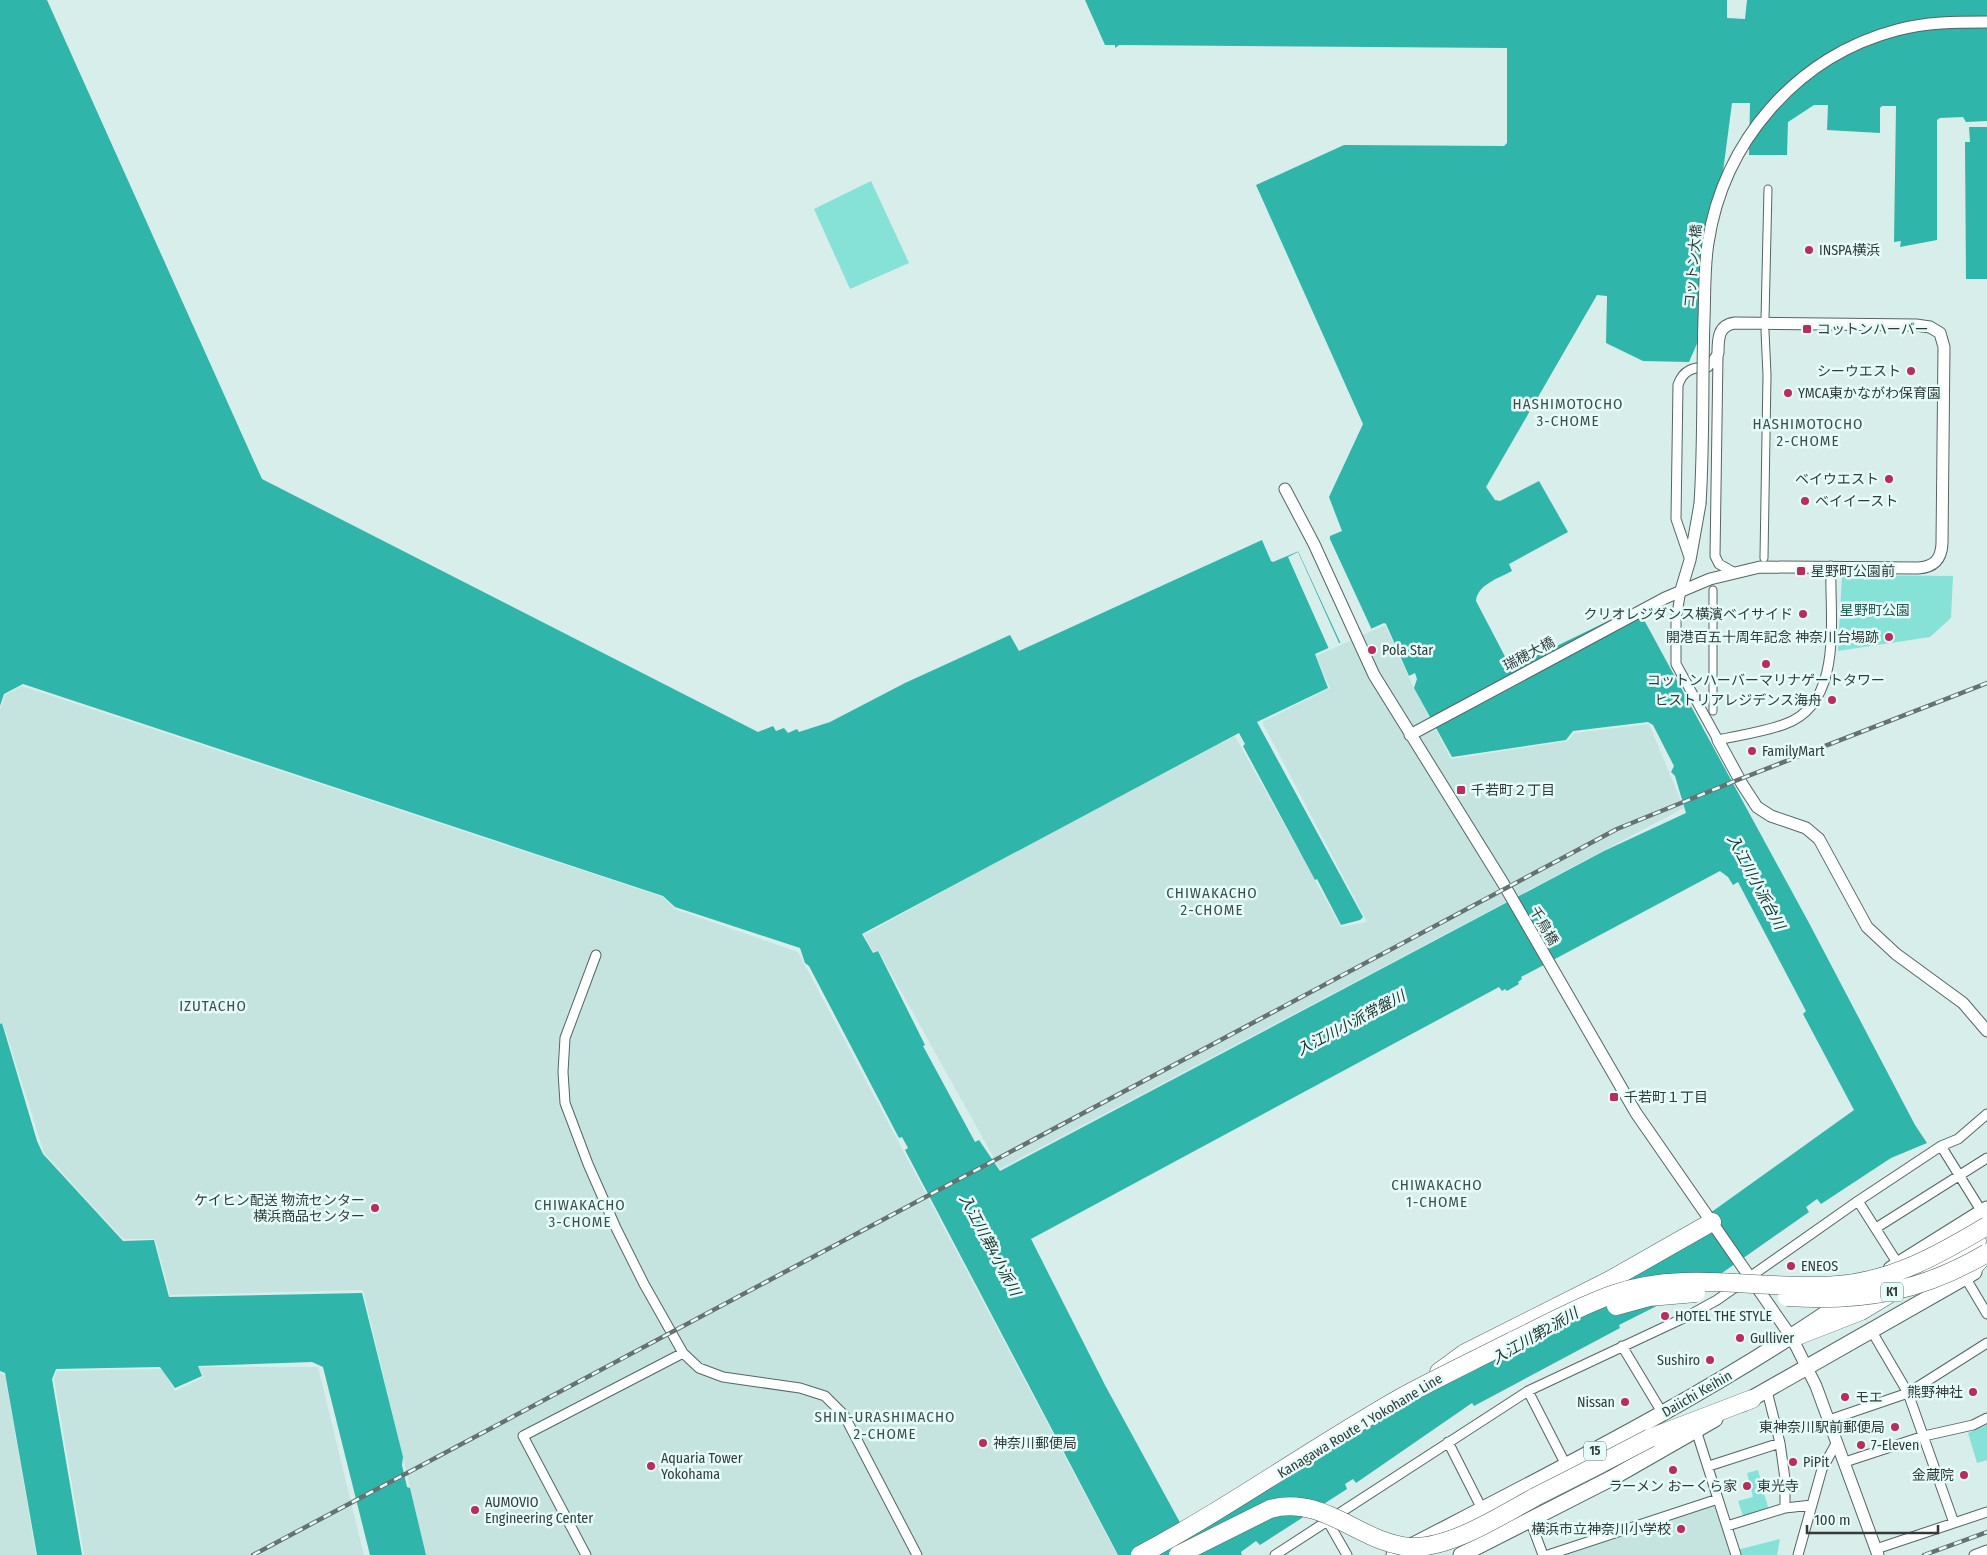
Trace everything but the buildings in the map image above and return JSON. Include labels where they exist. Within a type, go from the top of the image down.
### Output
[{"type":"highway","name":"Daiichi Keihin","points":[[1394,1555],[1567,1467],[1663,1414],[1792,1338],[1898,1264],[1985,1216]]},
{"type":"highway","name":"Kanagawa Route 1 Yokohane Line","points":[[1140,1555],[1251,1491],[1400,1399],[1598,1300],[1630,1289],[1665,1282],[1693,1281],[1815,1286],[1856,1283],[1895,1273],[1916,1265],[1985,1216]]},
{"type":"highway","points":[[1400,1399],[1465,1354],[1610,1280],[1712,1222]]},
{"type":"highway","name":"K1","points":[[1792,1338],[1861,1311],[1987,1235]]},
{"type":"highway","name":"Kanagawa Route 1 Yokohane Line","points":[[1162,1555],[1265,1496],[1405,1408],[1498,1360],[1601,1311],[1649,1297],[1686,1293],[1820,1299],[1884,1295],[1936,1279],[1987,1252]]},
{"type":"highway","name":"K1","points":[[1965,1277],[1987,1252]]},
{"type":"highway","name":"15","points":[[1461,1555],[1612,1478],[1987,1265]]},
{"type":"highway","points":[[1178,1555],[1270,1509],[1282,1506],[1302,1506],[1319,1511],[1390,1543],[1409,1547],[1432,1545],[1450,1540],[1492,1520],[1650,1438],[1760,1395]]},
{"type":"street","name":"コットン大橋","points":[[1681,590],[1690,560],[1700,504],[1705,278],[1708,245],[1718,198],[1735,158],[1764,116],[1783,95],[1814,68],[1837,54],[1876,36],[1898,30],[1944,23],[1987,22]]},
{"type":"street","points":[[1765,319],[1768,189]]},
{"type":"street","points":[[1732,572],[1719,564],[1715,556],[1718,353],[1720,332],[1726,326],[1735,323],[1916,325],[1930,327],[1942,335],[1944,347],[1942,544],[1940,557],[1932,565],[1923,567],[1760,567],[1732,572],[1681,590],[1676,619],[1674,657],[1681,674],[1742,784],[1757,807],[1770,816],[1806,828],[1825,846],[1861,918],[1880,941],[1963,1003],[1987,1031]]},
{"type":"street","points":[[1764,558],[1767,375],[1765,331]]},
{"type":"street","points":[[1708,367],[1718,353]]},
{"type":"street","points":[[1690,560],[1676,519],[1678,385],[1681,376],[1688,370],[1695,367],[1708,367]]},
{"type":"street","points":[[1708,367],[1718,380]]},
{"type":"street","name":"千鳥橋","points":[[1285,489],[1314,544],[1374,675],[1513,902],[1636,1113],[1792,1338],[1808,1368],[1829,1420],[1877,1552]]},
{"type":"street","points":[[1718,740],[1786,724],[1806,710],[1819,695],[1830,667],[1831,566]]},
{"type":"street","name":"瑞穂大橋","points":[[1410,735],[1681,590]]},
{"type":"street","points":[[1713,590],[1713,711]]},
{"type":"street","points":[[596,955],[565,1038],[563,1072],[565,1103],[588,1164],[616,1228],[683,1352],[700,1368],[723,1377],[800,1388],[824,1396],[844,1415],[917,1555]]},
{"type":"street","points":[[1275,1555],[1528,1391],[1688,1316],[1750,1278],[1858,1201],[1941,1146],[1958,1138],[1987,1114]]},
{"type":"street","points":[[1941,1146],[1985,1216]]},
{"type":"street","points":[[1876,1228],[1987,1158]]},
{"type":"street","points":[[1858,1201],[1898,1264]]},
{"type":"street","points":[[1965,1277],[1987,1314]]},
{"type":"street","points":[[1872,1330],[1908,1393],[1954,1523]]},
{"type":"street","points":[[1829,1420],[1908,1393],[1987,1343]]},
{"type":"street","points":[[1622,1346],[1663,1414]]},
{"type":"street","points":[[586,1555],[523,1436],[683,1352]]},
{"type":"street","points":[[1528,1391],[1567,1467]]},
{"type":"street","points":[[1760,1395],[1780,1443],[1785,1479],[1785,1508]]},
{"type":"street","points":[[1845,1462],[1924,1436],[1973,1425],[1987,1418]]},
{"type":"street","points":[[1696,1430],[1736,1555]]},
{"type":"street","points":[[1448,1442],[1482,1509]]},
{"type":"street","points":[[1798,1555],[1822,1469],[1837,1442]]},
{"type":"street","points":[[1709,1466],[1780,1443]]},
{"type":"street","points":[[1548,1555],[1718,1498]]},
{"type":"street","points":[[1727,1526],[1785,1508],[1812,1505]]},
{"type":"street","points":[[1877,1552],[1987,1512]]},
{"type":"street","points":[[1328,1520],[1347,1555]]},
{"type":"street","points":[[1530,1520],[1543,1555]]},
{"type":"street","points":[[1974,1555],[1987,1550]]},
{"type":"shaded area","points":[[1385,625],[1411,682],[1451,759],[1568,741],[1574,733],[1649,724],[1684,808],[1000,1169],[878,950],[873,952],[864,935],[1033,842],[1235,736],[1341,927],[1367,922],[1262,722],[1330,688],[1316,656]]},
{"type":"shaded area","points":[[22,686],[663,897],[675,909],[798,952],[1117,1555],[426,1555],[363,1290],[170,1295],[155,1239],[123,1239],[44,1153],[3,1023],[0,1023],[0,710],[5,695]]},
{"type":"shaded area","points":[[198,1367],[318,1367],[364,1555],[84,1555],[54,1379],[57,1371],[162,1369],[175,1391],[204,1377]]},
{"type":"shaded area","points":[[0,1372],[5,1376],[36,1555],[0,1555]]},
{"type":"shaded area","name":"横浜市立神奈川小学校","points":[[1716,1502],[1732,1555],[1561,1555]]},
{"type":"green space","points":[[871,181],[909,263],[850,289],[814,209]]},
{"type":"green space","name":"星野町公園","points":[[1842,575],[1953,576],[1951,618],[1930,637],[1838,651]]},
{"type":"green space","points":[[1987,1425],[1987,1460],[1977,1463],[1968,1433]]},
{"type":"green space","points":[[1758,1470],[1769,1511],[1744,1519],[1738,1501],[1753,1497],[1747,1473]]},
{"type":"green space","points":[[1780,1539],[1777,1555],[1738,1555],[1737,1550]]},
{"type":"water","points":[[0,0],[47,0],[262,479],[758,732],[773,726],[776,731],[784,728],[788,733],[797,729],[799,732],[830,722],[905,683],[1010,635],[1019,651],[1262,540],[1273,562],[1342,531],[1329,497],[1363,424],[1256,185],[1344,145],[1504,146],[1507,143],[1507,48],[1119,45],[1115,48],[1115,45],[1105,45],[1085,0],[1727,0],[1727,18],[1745,19],[1747,0],[1987,0],[1987,121],[1966,122],[1963,117],[1940,118],[1937,120],[1937,240],[1900,247],[1901,241],[1894,242],[1896,106],[1882,106],[1880,108],[1880,133],[1827,130],[1828,105],[1814,105],[1788,122],[1787,155],[1749,155],[1750,103],[1732,103],[1702,332],[1689,362],[1643,361],[1606,343],[1607,296],[1597,295],[1486,487],[1495,500],[1500,501],[1539,481],[1568,532],[1509,564],[1512,571],[1484,586],[1477,595],[1476,601],[1511,668],[1637,607],[1809,923],[1915,1125],[1927,1143],[1891,1158],[1821,1204],[1817,1199],[1806,1207],[1809,1212],[1722,1273],[1619,1325],[1620,1328],[1474,1406],[1472,1403],[1356,1483],[1353,1479],[1345,1484],[1347,1489],[1260,1545],[1256,1541],[1241,1552],[1242,1555],[1118,1555],[905,1150],[908,1148],[902,1137],[899,1138],[809,966],[805,963],[800,948],[675,907],[663,896],[23,684],[4,694],[0,706]],"holes":[[[1384,623],[1409,676],[1415,673],[1417,679],[1414,688],[1452,757],[1566,740],[1573,731],[1648,722],[1653,725],[1674,766],[1671,772],[1675,776],[1686,813],[1604,851],[1000,1171],[979,1140],[975,1142],[923,1046],[925,1045],[878,951],[873,953],[862,934],[1239,733],[1245,744],[1243,746],[1341,925],[1360,920],[1363,917],[1257,722],[1328,688],[1315,654]],[[1720,871],[1728,877],[1733,885],[1738,882],[1806,1011],[1803,1014],[1854,1110],[1685,1231],[1456,1360],[1395,1390],[1183,1528],[1106,1387],[1031,1239],[1499,987],[1502,991],[1505,989],[1507,991],[1519,984],[1518,982],[1522,979],[1521,977]]]},
{"type":"water","points":[[1969,127],[1987,127],[1987,279],[1966,279],[1965,142],[1970,142]]},
{"type":"water","points":[[2,1023],[37,1141],[43,1154],[123,1241],[154,1240],[169,1297],[362,1293],[403,1457],[402,1465],[407,1487],[410,1488],[426,1555],[370,1555],[323,1367],[312,1362],[198,1366],[202,1376],[175,1388],[160,1367],[56,1369],[52,1379],[82,1555],[37,1555],[5,1373],[0,1371],[0,1024]]},
{"type":"pier","points":[[1329,537],[1372,630],[1341,644],[1298,551]]},
{"type":"pier","points":[[1298,552],[1340,645],[1329,649],[1288,557]]},
{"type":"railway","points":[[253,1555],[1617,829],[1987,683]]},
{"type":"railway","points":[[1924,1555],[1987,1532]]},
{"type":"place","name":"INSPA横浜","points":[[1809,250]]},
{"type":"place","name":"コットンハーバー","points":[[1807,329]]},
{"type":"place","name":"シーウエスト","points":[[1911,371]]},
{"type":"place","name":"YMCA東かながわ保育園","points":[[1788,393]]},
{"type":"place","name":"ベイウエスト","points":[[1889,479]]},
{"type":"place","name":"ベイイースト","points":[[1805,501]]},
{"type":"place","name":"星野町公園前","points":[[1801,571]]},
{"type":"place","name":"クリオレジダンス横濱ベイサイド","points":[[1803,614]]},
{"type":"place","name":"開港百五十周年記念 神奈川台場跡","points":[[1889,637]]},
{"type":"place","name":"Pola Star","points":[[1372,650]]},
{"type":"place","name":"コットンハーバーマリナゲートタワー","points":[[1766,664]]},
{"type":"place","name":"ヒストリアレジデンス海舟","points":[[1832,700]]},
{"type":"place","name":"FamilyMart","points":[[1752,751]]},
{"type":"place","name":"千若町２丁目","points":[[1461,790]]},
{"type":"place","name":"千若町１丁目","points":[[1614,1097]]},
{"type":"place","name":"ケイヒン配送 物流センター 横浜商品センター","points":[[375,1208]]},
{"type":"place","name":"ENEOS","points":[[1791,1266]]},
{"type":"place","name":"HOTEL THE STYLE","points":[[1665,1316]]},
{"type":"place","name":"Gulliver","points":[[1740,1338]]},
{"type":"place","name":"Sushiro","points":[[1710,1360]]},
{"type":"place","name":"熊野神社","points":[[1973,1392]]},
{"type":"place","name":"モエ","points":[[1845,1397]]},
{"type":"place","name":"Nissan","points":[[1625,1402]]},
{"type":"place","name":"東神奈川駅前郵便局","points":[[1895,1427]]},
{"type":"place","name":"神奈川郵便局","points":[[983,1443]]},
{"type":"place","name":"7-Eleven","points":[[1861,1445]]},
{"type":"place","name":"PiPit","points":[[1793,1462]]},
{"type":"place","name":"Aquaria Tower Yokohama","points":[[651,1466]]},
{"type":"place","name":"ラーメン おーくら家","points":[[1673,1470]]},
{"type":"place","name":"金蔵院","points":[[1964,1475]]},
{"type":"place","name":"東光寺","points":[[1747,1486]]},
{"type":"place","name":"AUMOVIO Engineering Center","points":[[475,1510]]},
{"type":"place","name":"横浜市立神奈川小学校","points":[[1681,1529]]},
{"type":"district","name":"HASHIMOTOCHO 3-CHOME","points":[[1568,412]]},
{"type":"district","name":"HASHIMOTOCHO 2-CHOME","points":[[1808,432]]},
{"type":"district","name":"CHIWAKACHO 2-CHOME","points":[[1212,902]]},
{"type":"district","name":"IZUTACHO","points":[[213,1006]]},
{"type":"district","name":"CHIWAKACHO 1-CHOME","points":[[1437,1194]]},
{"type":"district","name":"CHIWAKACHO 3-CHOME","points":[[580,1214]]},
{"type":"district","name":"SHIN-URASHIMACHO 2-CHOME","points":[[885,1426]]},
{"type":"water label","name":"入江川小派台川","points":[[1756,882]]},
{"type":"water label","name":"入江川小派常盤川","points":[[1351,1023]]},
{"type":"water label","name":"入江川第4小派川","points":[[990,1245]]},
{"type":"water label","name":"入江川第2派川","points":[[1535,1336]]}]
